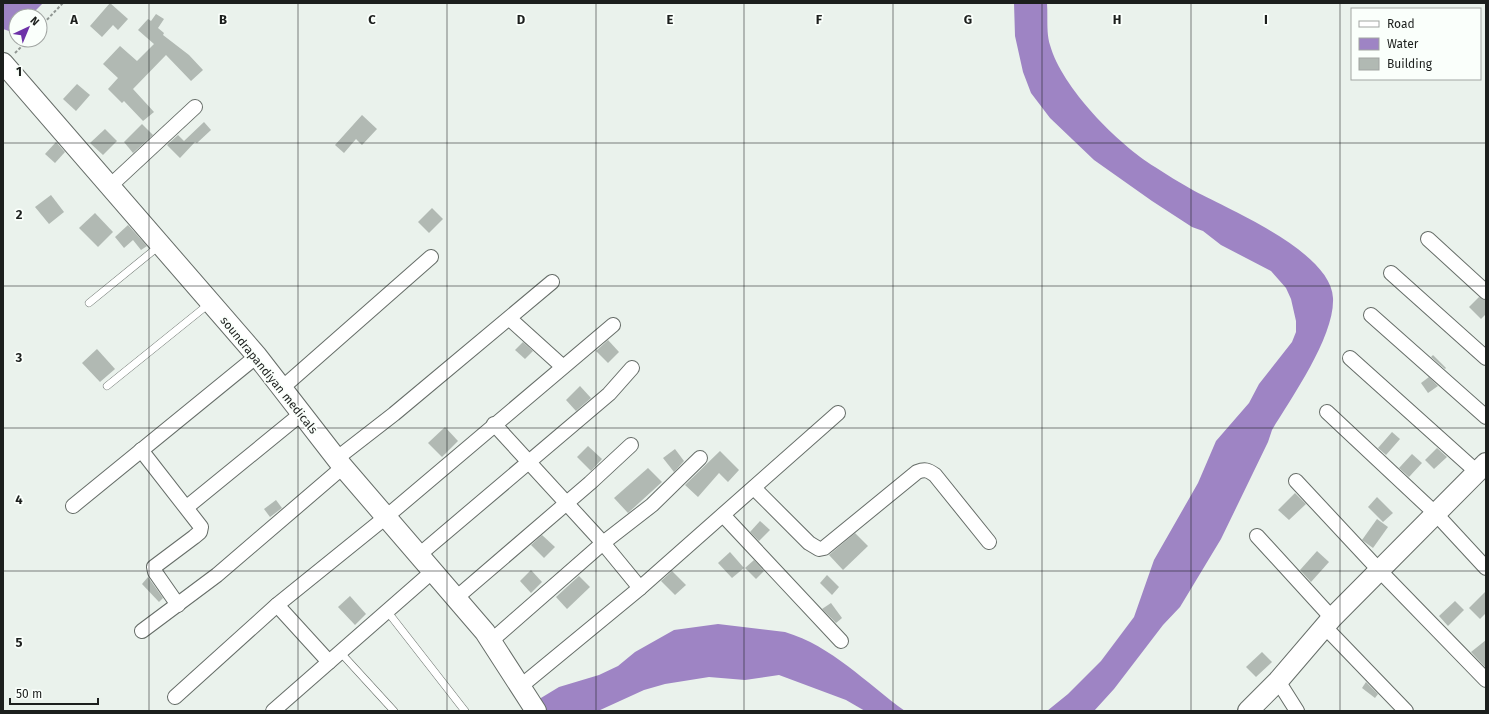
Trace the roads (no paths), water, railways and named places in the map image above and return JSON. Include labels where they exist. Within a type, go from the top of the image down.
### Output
[{"type":"main road","name":"soundrapandiyan medicals","points":[[4,64],[257,356],[339,463],[456,598],[491,641],[524,690],[536,711]]},
{"type":"main road","points":[[1248,711],[1278,681],[1328,622],[1481,468]]},
{"type":"street","points":[[110,186],[195,108]]},
{"type":"street","points":[[1428,239],[1486,292]]},
{"type":"street","points":[[282,388],[431,257]]},
{"type":"street","points":[[1391,273],[1486,358]]},
{"type":"street","points":[[142,631],[217,575],[394,414],[552,282]]},
{"type":"street","points":[[1371,315],[1486,417]]},
{"type":"street","points":[[510,318],[562,366]]},
{"type":"street","points":[[175,697],[277,605],[386,517],[562,366],[613,325]]},
{"type":"street","points":[[73,506],[257,356]]},
{"type":"street","points":[[1350,358],[1481,468]]},
{"type":"street","points":[[418,555],[609,394],[632,368]]},
{"type":"street","points":[[1327,412],[1436,514],[1486,568]]},
{"type":"street","points":[[524,690],[838,413]]},
{"type":"street","points":[[187,508],[301,414]]},
{"type":"street","points":[[494,424],[603,543],[640,588]]},
{"type":"street","points":[[456,598],[566,504],[631,445]]},
{"type":"street","points":[[141,450],[201,527],[200,532],[154,567],[155,572],[178,605]]},
{"type":"street","points":[[491,641],[603,543],[652,505],[700,458]]},
{"type":"street","points":[[754,488],[809,543],[819,549],[824,548],[917,472],[923,470],[929,471],[935,475],[989,542]]},
{"type":"street","points":[[1296,481],[1379,570],[1486,680]]},
{"type":"street","points":[[724,515],[841,641]]},
{"type":"street","points":[[1257,536],[1328,622],[1406,711]]},
{"type":"street","points":[[274,711],[433,572]]},
{"type":"street","points":[[277,605],[329,662]]},
{"type":"street","points":[[1278,681],[1297,711]]},
{"type":"lane","points":[[89,303],[161,245]]},
{"type":"lane","points":[[107,386],[211,303]]},
{"type":"lane","points":[[387,611],[465,711]]},
{"type":"lane","points":[[340,652],[394,711]]},
{"type":"water","points":[[3,3],[43,3],[38,8],[8,8],[8,31],[3,29]]},
{"type":"water","points":[[1014,3],[1047,3],[1049,40],[1056,62],[1066,79],[1093,114],[1109,130],[1140,157],[1164,173],[1191,189],[1275,233],[1297,248],[1315,264],[1328,281],[1333,298],[1332,313],[1320,348],[1301,384],[1272,430],[1268,442],[1221,539],[1180,607],[1163,625],[1114,689],[1094,711],[1047,711],[1068,694],[1101,661],[1134,617],[1154,560],[1198,483],[1216,441],[1249,403],[1259,384],[1292,342],[1296,332],[1296,321],[1291,299],[1286,288],[1271,271],[1221,245],[1203,231],[1192,227],[1152,201],[1094,160],[1050,118],[1031,93],[1023,72],[1015,36]]},
{"type":"water","points":[[718,624],[785,632],[802,638],[818,646],[848,666],[905,711],[865,711],[846,700],[779,675],[745,680],[709,677],[665,684],[644,690],[598,711],[524,711],[531,704],[559,687],[599,675],[618,666],[635,652],[674,630]]}]
